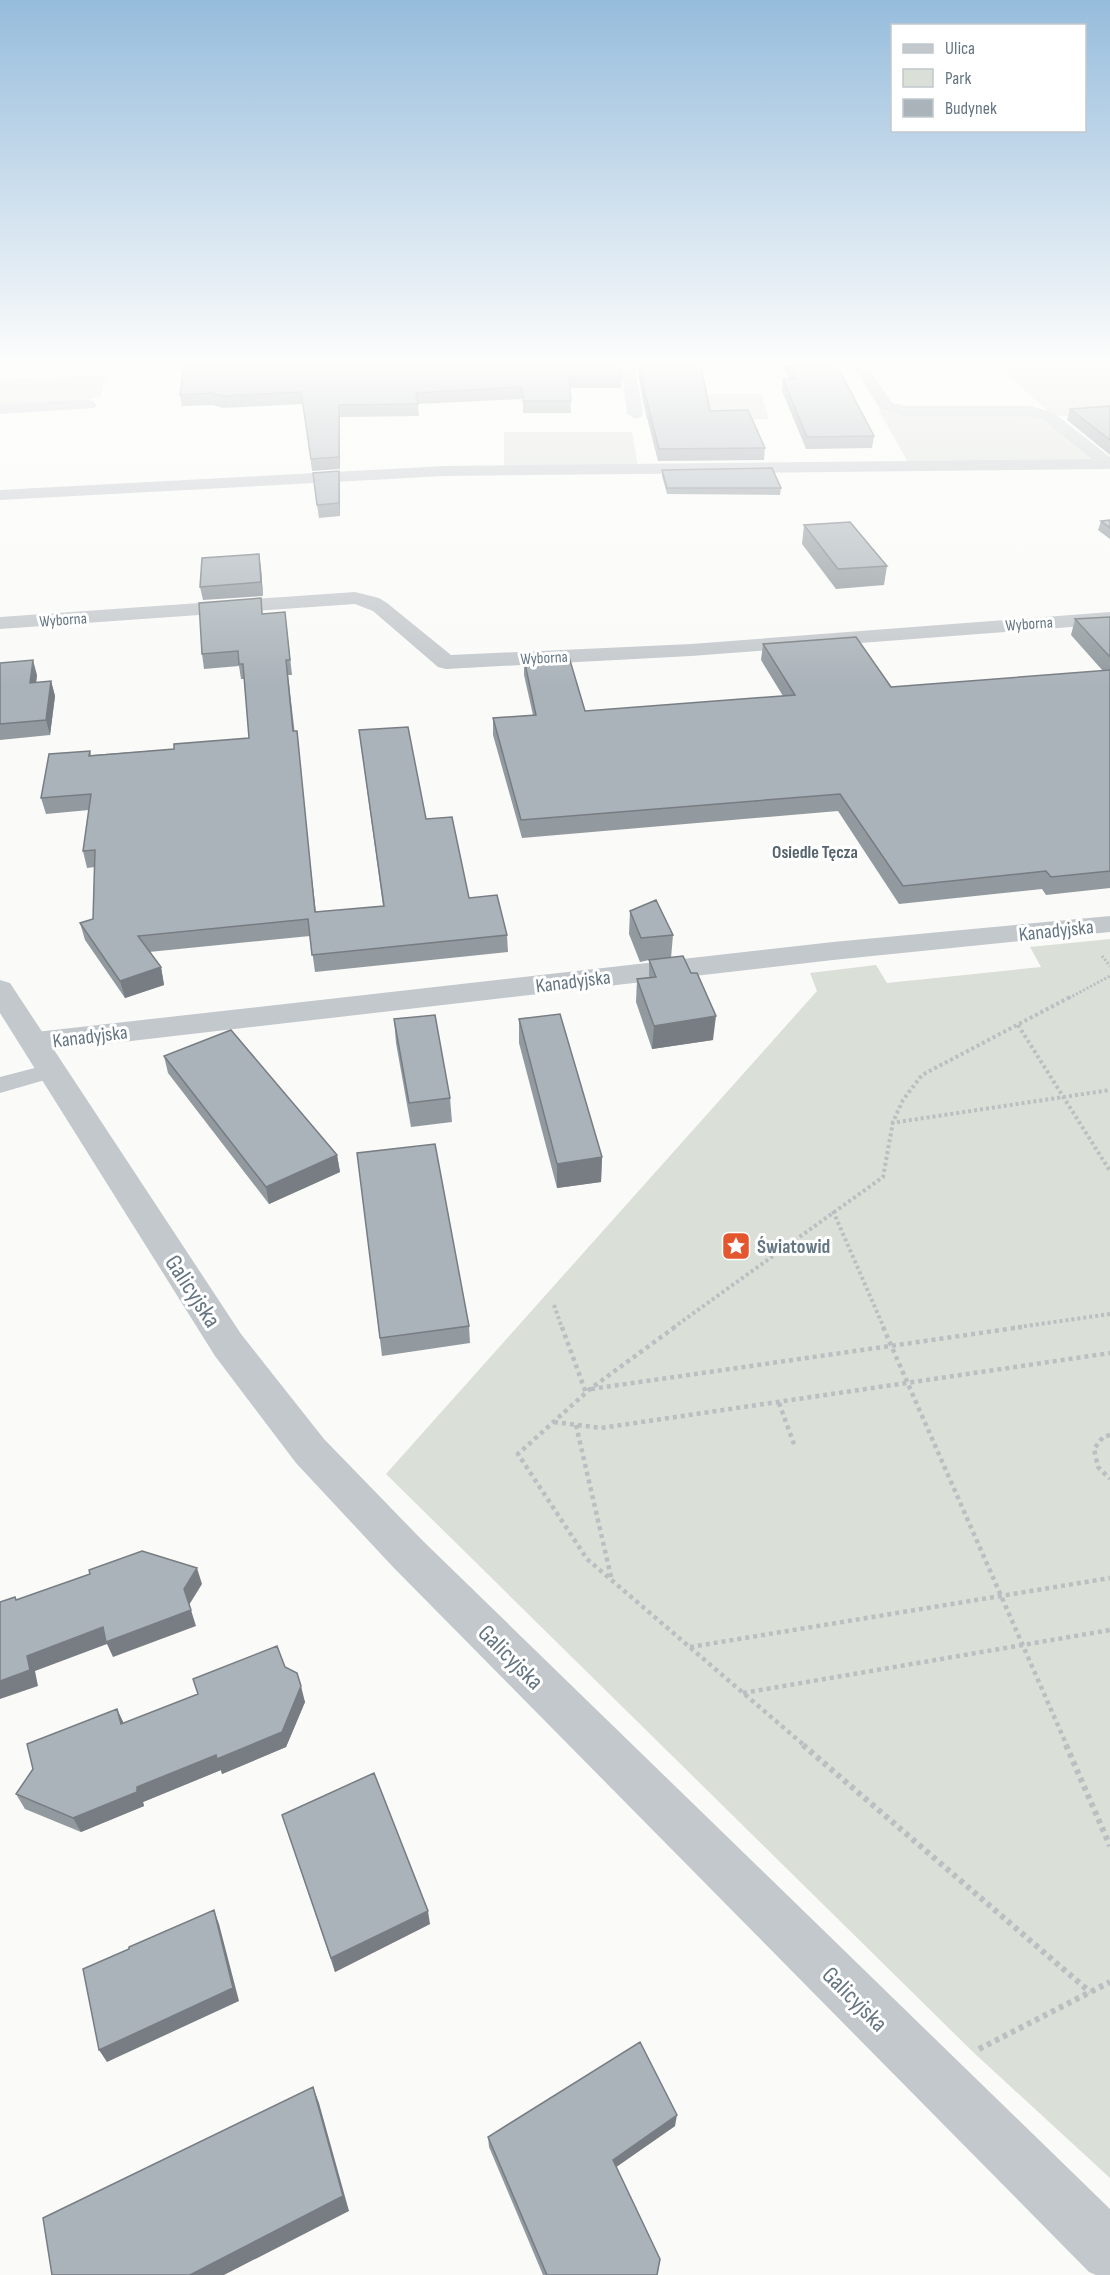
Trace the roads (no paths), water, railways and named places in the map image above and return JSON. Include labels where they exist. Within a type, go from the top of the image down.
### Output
[{"type":"street","points":[[0,495],[423,472]]},
{"type":"street","name":"Wyborna","points":[[0,624],[355,598],[380,607],[446,663],[691,650],[1110,618]]},
{"type":"street","name":"Kanadyjska","points":[[45,1056],[833,951],[1110,924]]},
{"type":"street","name":"Galicyjska","points":[[0,989],[228,1345],[310,1451],[408,1554],[1110,2251]]},
{"type":"lane","points":[[0,1085],[45,1056]]},
{"type":"place","name":"Światowid","points":[[736,1246]]},
{"type":"district","name":"Osiedle Tęcza","points":[[815,852]]}]
